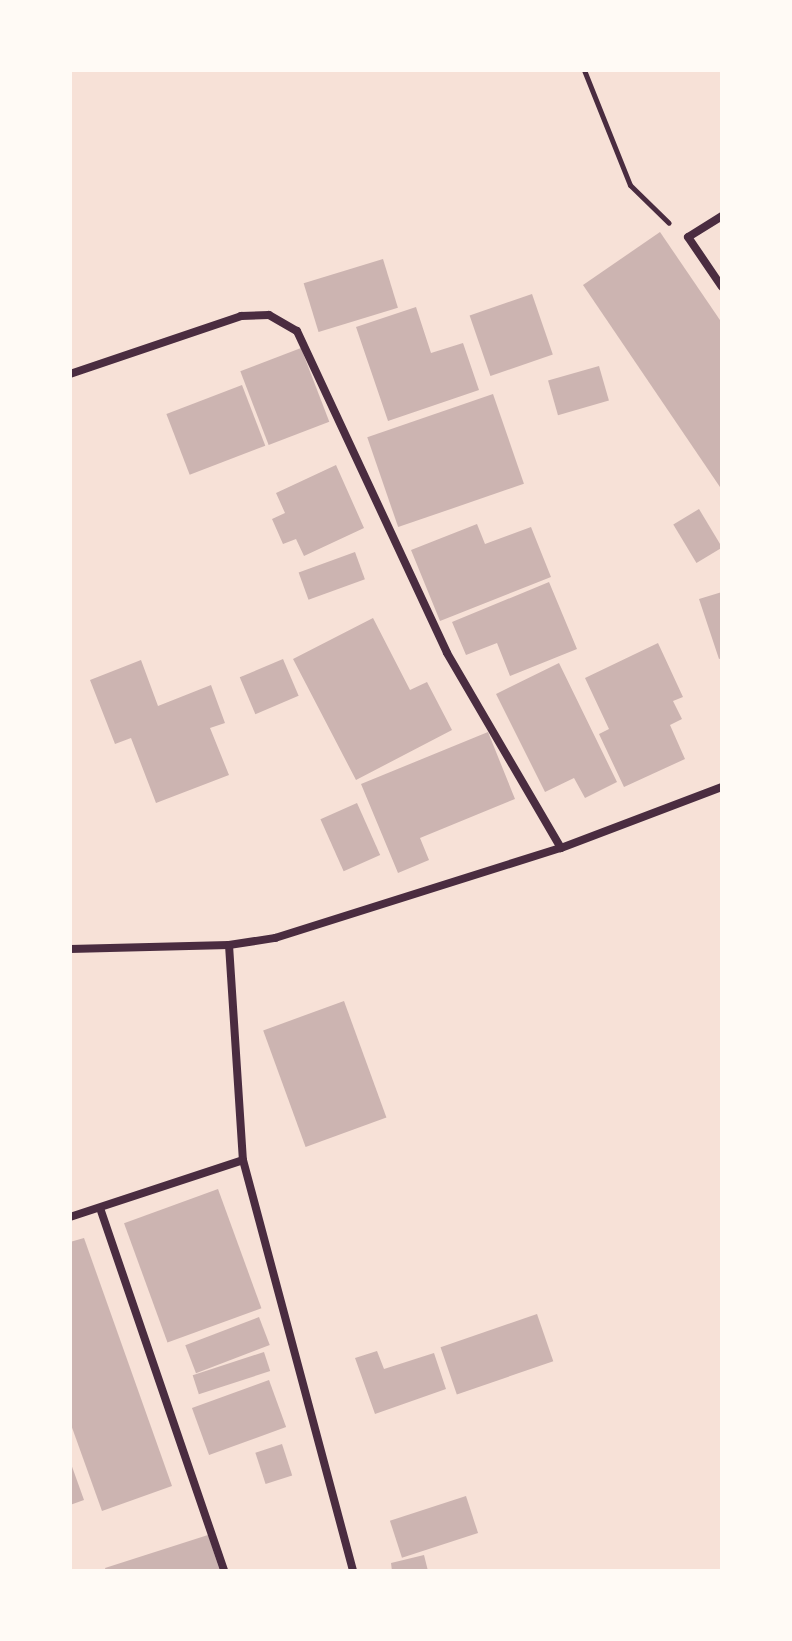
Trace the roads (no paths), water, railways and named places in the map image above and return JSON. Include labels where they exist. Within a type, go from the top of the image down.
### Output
[{"type":"street","points":[[722,216],[688,237],[722,287]]},
{"type":"street","points":[[70,374],[241,316],[269,315],[297,331],[447,653],[561,848]]},
{"type":"street","points":[[70,949],[229,945],[275,938],[561,848],[722,787]]},
{"type":"street","points":[[229,945],[243,1160],[353,1571]]},
{"type":"street","points":[[70,1217],[243,1160]]},
{"type":"street","points":[[100,1208],[224,1571]]}]
